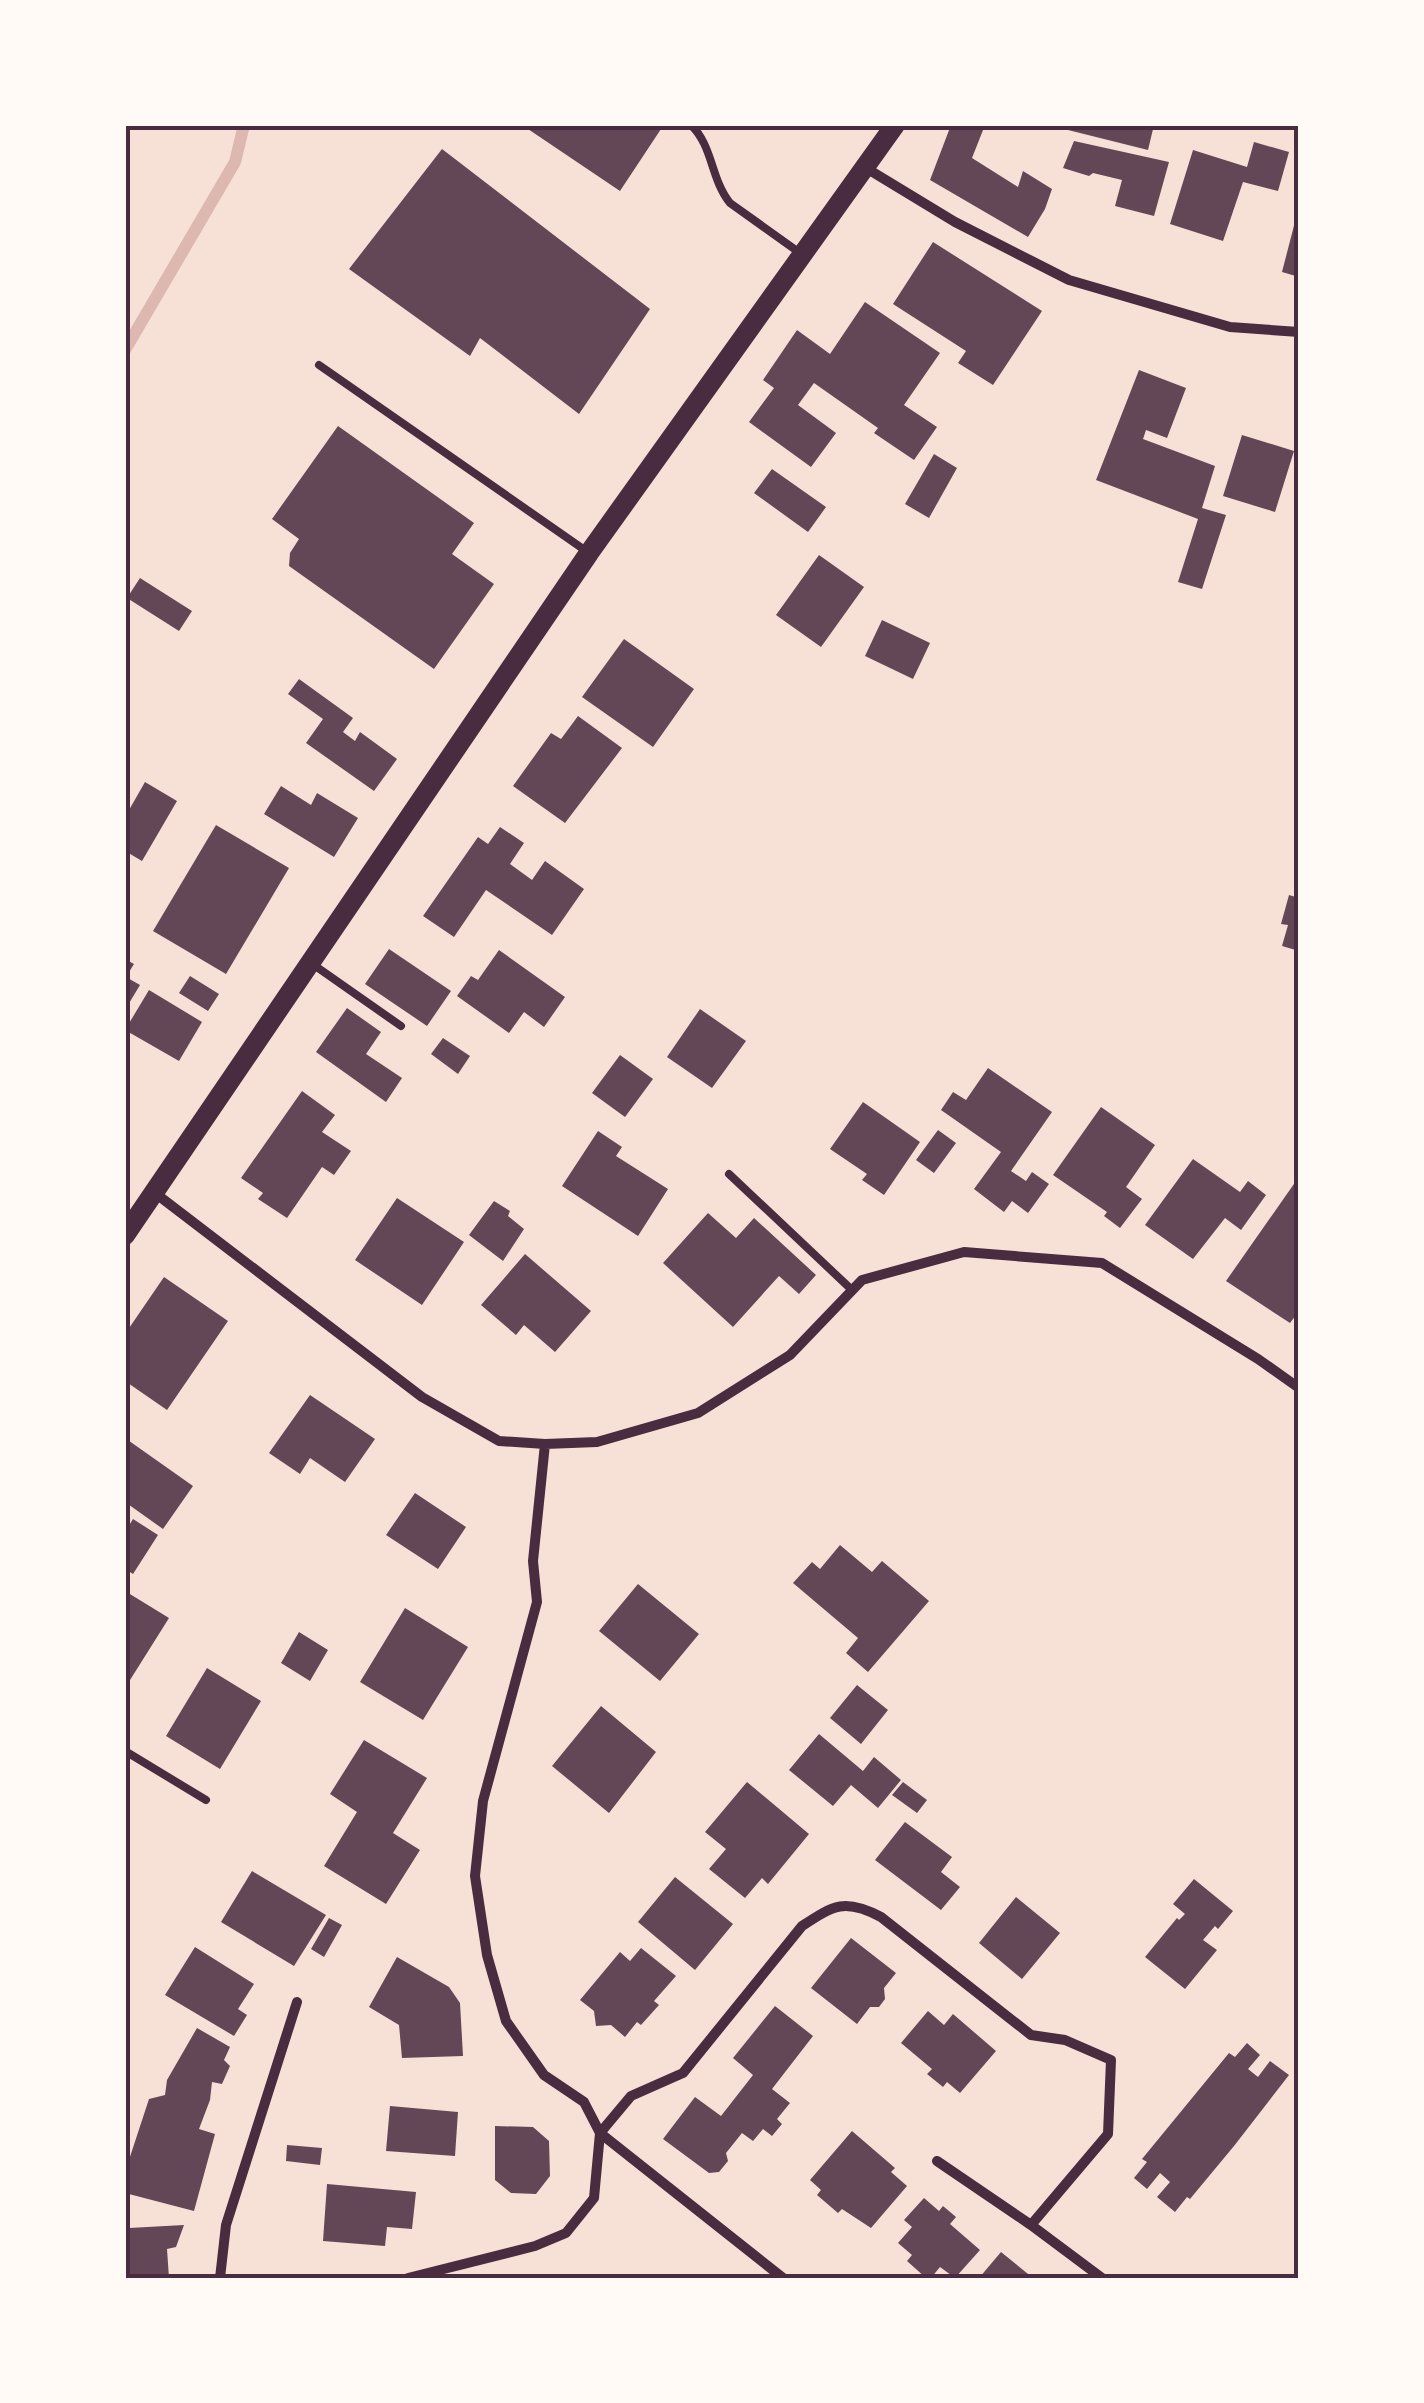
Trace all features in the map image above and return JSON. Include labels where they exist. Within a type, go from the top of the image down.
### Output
[{"type":"main road","points":[[125,1235],[589,553],[895,125]]},
{"type":"street","points":[[865,168],[955,222],[1069,280],[1230,326],[1299,332]]},
{"type":"street","points":[[155,1193],[422,1397],[499,1441],[597,1442],[698,1413],[790,1355],[862,1280],[964,1252],[1102,1263],[1299,1388]]},
{"type":"street","points":[[546,1444],[533,1561],[537,1602],[483,1802],[475,1876],[487,1955],[506,2021],[544,2075],[584,2102],[600,2133],[783,2278]]},
{"type":"street","points":[[408,2278],[535,2246],[566,2234],[594,2198],[600,2133],[631,2096],[684,2073],[802,1926],[827,1910],[858,1905],[881,1916],[1031,2035],[1065,2040],[1112,2060],[1108,2134],[1031,2225]]},
{"type":"street","points":[[220,2278],[226,2225],[298,2002]]},
{"type":"street","points":[[937,2161],[1102,2278]]},
{"type":"lane","points":[[691,125],[702,139],[722,194],[804,256]]},
{"type":"lane","points":[[319,365],[589,553]]},
{"type":"lane","points":[[311,962],[401,1026]]},
{"type":"lane","points":[[730,1174],[852,1290]]},
{"type":"lane","points":[[125,1751],[206,1800]]},
{"type":"building","points":[[522,125],[655,125],[661,129],[620,191]]},
{"type":"building","points":[[951,125],[985,125],[972,158],[1018,187],[1023,171],[1052,189],[1028,237],[930,180]]},
{"type":"building","points":[[1070,125],[1154,125],[1148,150],[1068,130]]},
{"type":"building","points":[[1074,141],[1169,162],[1154,216],[1115,206],[1122,180],[1063,168]]},
{"type":"building","points":[[1254,142],[1289,152],[1278,191],[1243,182],[1223,241],[1170,224],[1193,150],[1247,167]]},
{"type":"building","points":[[442,149],[650,309],[579,414],[480,338],[470,356],[349,269]]},
{"type":"building","points":[[1299,211],[1299,277],[1282,272]]},
{"type":"building","points":[[933,242],[1042,311],[993,385],[958,363],[966,351],[893,304]]},
{"type":"building","points":[[865,302],[940,353],[904,405],[937,427],[914,460],[874,433],[878,428],[814,383],[798,405],[836,433],[811,467],[749,422],[774,388],[763,380],[797,330],[830,354]]},
{"type":"building","points":[[1139,370],[1186,388],[1167,438],[1146,430],[1143,439],[1215,466],[1202,508],[1226,515],[1202,589],[1178,582],[1198,519],[1096,480]]},
{"type":"building","points":[[338,426],[474,523],[452,554],[494,584],[434,669],[289,566],[290,553],[299,539],[272,519]]},
{"type":"building","points":[[1242,435],[1294,451],[1275,512],[1223,496]]},
{"type":"building","points":[[934,454],[957,468],[929,518],[905,504]]},
{"type":"building","points":[[772,469],[826,507],[808,532],[754,493]]},
{"type":"building","points":[[819,555],[864,587],[821,647],[776,615]]},
{"type":"building","points":[[140,578],[192,611],[179,631],[127,598]]},
{"type":"building","points":[[882,620],[930,643],[913,679],[865,656]]},
{"type":"building","points":[[624,639],[694,689],[653,747],[582,697]]},
{"type":"building","points":[[299,679],[353,718],[343,732],[355,741],[360,732],[397,759],[374,791],[306,743],[323,719],[288,694]]},
{"type":"building","points":[[578,716],[622,748],[565,823],[513,786],[551,733],[561,739]]},
{"type":"building","points":[[145,782],[177,801],[142,861],[125,851],[125,817]]},
{"type":"building","points":[[281,786],[311,805],[317,793],[358,818],[334,857],[264,814]]},
{"type":"building","points":[[216,825],[289,868],[226,974],[153,931]]},
{"type":"building","points":[[500,827],[524,843],[510,864],[532,880],[545,861],[584,889],[552,935],[486,890],[454,937],[423,916],[478,837],[488,844]]},
{"type":"building","points":[[1289,895],[1299,898],[1299,951],[1282,946],[1288,925],[1281,924]]},
{"type":"building","points":[[389,949],[451,991],[427,1026],[365,984]]},
{"type":"building","points":[[499,950],[565,997],[544,1027],[524,1012],[509,1033],[457,996],[471,976],[478,980]]},
{"type":"building","points":[[125,959],[134,964],[126,977],[140,985],[125,1010]]},
{"type":"building","points":[[190,976],[219,994],[208,1011],[179,993]]},
{"type":"building","points":[[149,990],[202,1022],[179,1061],[125,1030]]},
{"type":"building","points":[[347,1008],[381,1032],[366,1054],[402,1078],[386,1102],[316,1052]]},
{"type":"building","points":[[700,1009],[746,1041],[712,1088],[667,1057]]},
{"type":"building","points":[[443,1038],[470,1056],[458,1074],[431,1054]]},
{"type":"building","points":[[620,1055],[653,1079],[625,1117],[592,1093]]},
{"type":"building","points":[[988,1068],[1052,1112],[1011,1171],[1026,1181],[1032,1172],[1049,1184],[1028,1213],[1012,1201],[1004,1212],[974,1189],[1001,1152],[941,1110],[953,1092],[966,1100]]},
{"type":"building","points":[[302,1091],[335,1115],[322,1132],[351,1151],[334,1175],[322,1167],[287,1218],[258,1199],[263,1193],[241,1178]]},
{"type":"building","points":[[863,1102],[920,1142],[884,1195],[862,1180],[867,1174],[830,1149]]},
{"type":"building","points":[[1101,1107],[1155,1145],[1126,1187],[1142,1199],[1120,1228],[1104,1216],[1107,1212],[1053,1175]]},
{"type":"building","points":[[938,1130],[956,1143],[934,1173],[916,1160]]},
{"type":"building","points":[[598,1131],[622,1147],[616,1156],[668,1189],[638,1236],[562,1186]]},
{"type":"building","points":[[1193,1159],[1240,1192],[1248,1181],[1266,1195],[1241,1230],[1225,1218],[1193,1259],[1145,1225]]},
{"type":"building","points":[[1296,1181],[1299,1278],[1294,1285],[1299,1288],[1299,1311],[1290,1323],[1226,1281]]},
{"type":"building","points":[[397,1198],[464,1242],[422,1305],[355,1260]]},
{"type":"building","points":[[494,1201],[510,1211],[508,1216],[524,1229],[503,1261],[469,1235]]},
{"type":"building","points":[[708,1213],[736,1238],[754,1218],[816,1275],[799,1294],[779,1276],[733,1327],[663,1263]]},
{"type":"building","points":[[525,1254],[591,1311],[555,1352],[524,1325],[516,1335],[481,1305]]},
{"type":"building","points":[[164,1277],[228,1321],[167,1410],[125,1381],[125,1334]]},
{"type":"building","points":[[310,1395],[375,1439],[345,1482],[310,1458],[300,1474],[269,1453]]},
{"type":"building","points":[[125,1438],[193,1486],[163,1529],[125,1502]]},
{"type":"building","points":[[415,1493],[466,1527],[438,1569],[386,1535]]},
{"type":"building","points":[[133,1519],[158,1535],[133,1574],[125,1569],[125,1532]]},
{"type":"building","points":[[840,1545],[872,1572],[882,1561],[929,1601],[868,1672],[846,1653],[858,1638],[793,1583],[812,1562],[820,1569]]},
{"type":"building","points":[[638,1584],[699,1634],[660,1681],[599,1631]]},
{"type":"building","points":[[125,1591],[169,1618],[125,1688]]},
{"type":"building","points":[[405,1608],[468,1647],[423,1720],[360,1682]]},
{"type":"building","points":[[299,1632],[328,1650],[310,1681],[281,1663]]},
{"type":"building","points":[[207,1668],[261,1701],[220,1769],[166,1736]]},
{"type":"building","points":[[857,1685],[888,1710],[861,1744],[830,1718]]},
{"type":"building","points":[[601,1706],[656,1752],[609,1813],[552,1766]]},
{"type":"building","points":[[819,1734],[863,1771],[874,1757],[901,1780],[878,1808],[851,1785],[833,1806],[789,1770]]},
{"type":"building","points":[[364,1740],[427,1778],[393,1833],[420,1850],[386,1904],[324,1866],[357,1812],[330,1794]]},
{"type":"building","points":[[747,1782],[809,1834],[768,1884],[762,1878],[745,1898],[709,1869],[726,1849],[705,1832]]},
{"type":"building","points":[[903,1782],[927,1800],[917,1813],[892,1795]]},
{"type":"building","points":[[905,1822],[952,1857],[941,1872],[960,1887],[941,1910],[875,1860]]},
{"type":"building","points":[[252,1871],[326,1915],[294,1966],[221,1922]]},
{"type":"building","points":[[675,1877],[733,1924],[695,1970],[638,1922]]},
{"type":"building","points":[[1194,1879],[1233,1911],[1203,1940],[1217,1950],[1185,1989],[1145,1957],[1177,1918],[1185,1914],[1173,1904]]},
{"type":"building","points":[[1016,1897],[1060,1933],[1022,1979],[979,1943]]},
{"type":"building","points":[[329,1918],[342,1925],[324,1957],[311,1949]]},
{"type":"building","points":[[851,1938],[896,1973],[884,1988],[885,1999],[879,2007],[870,2007],[857,2024],[811,1988]]},
{"type":"building","points":[[195,1947],[254,1984],[238,2009],[247,2015],[234,2036],[165,1995]]},
{"type":"building","points":[[641,1948],[676,1976],[654,2001],[659,2005],[625,2037],[611,2025],[596,2026],[594,2011],[580,2000],[620,1952],[630,1961]]},
{"type":"building","points":[[397,1957],[449,1987],[460,2003],[463,2056],[402,2058],[399,2025],[369,2007]]},
{"type":"building","points":[[775,2006],[813,2036],[772,2089],[790,2103],[777,2119],[782,2124],[772,2136],[763,2129],[753,2141],[742,2133],[726,2153],[728,2161],[719,2172],[709,2173],[663,2139],[695,2097],[721,2116],[753,2075],[733,2058]]},
{"type":"building","points":[[928,2011],[944,2025],[953,2014],[996,2051],[960,2093],[947,2082],[943,2087],[927,2074],[932,2069],[901,2043]]},
{"type":"building","points":[[197,2028],[230,2047],[224,2060],[230,2066],[222,2084],[212,2082],[199,2129],[215,2134],[194,2211],[125,2193],[125,2172],[149,2099],[165,2095],[167,2080]]},
{"type":"building","points":[[1247,2043],[1260,2055],[1248,2069],[1258,2077],[1270,2061],[1289,2075],[1190,2199],[1187,2197],[1175,2212],[1157,2197],[1170,2182],[1160,2173],[1147,2189],[1134,2178],[1147,2162],[1142,2159],[1229,2053],[1235,2057]]},
{"type":"building","points":[[390,2106],[458,2112],[455,2156],[386,2151]]},
{"type":"building","points":[[495,2126],[533,2127],[549,2141],[550,2176],[536,2194],[511,2193],[495,2180]]},
{"type":"building","points":[[852,2131],[895,2168],[891,2172],[907,2186],[871,2228],[842,2209],[838,2213],[817,2195],[821,2190],[810,2180]]},
{"type":"building","points":[[287,2145],[322,2148],[320,2165],[286,2161]]},
{"type":"building","points":[[327,2184],[416,2192],[412,2229],[387,2227],[385,2246],[323,2241]]},
{"type":"building","points":[[924,2198],[939,2211],[943,2206],[956,2217],[950,2224],[980,2250],[955,2278],[940,2267],[931,2278],[926,2278],[907,2261],[912,2255],[898,2243],[912,2227],[904,2220]]},
{"type":"building","points":[[184,2225],[176,2247],[167,2249],[169,2278],[125,2278],[129,2228]]},
{"type":"building","points":[[1001,2252],[1033,2278],[979,2278]]},
{"type":"waterway","points":[[125,350],[235,162],[244,125]]}]
